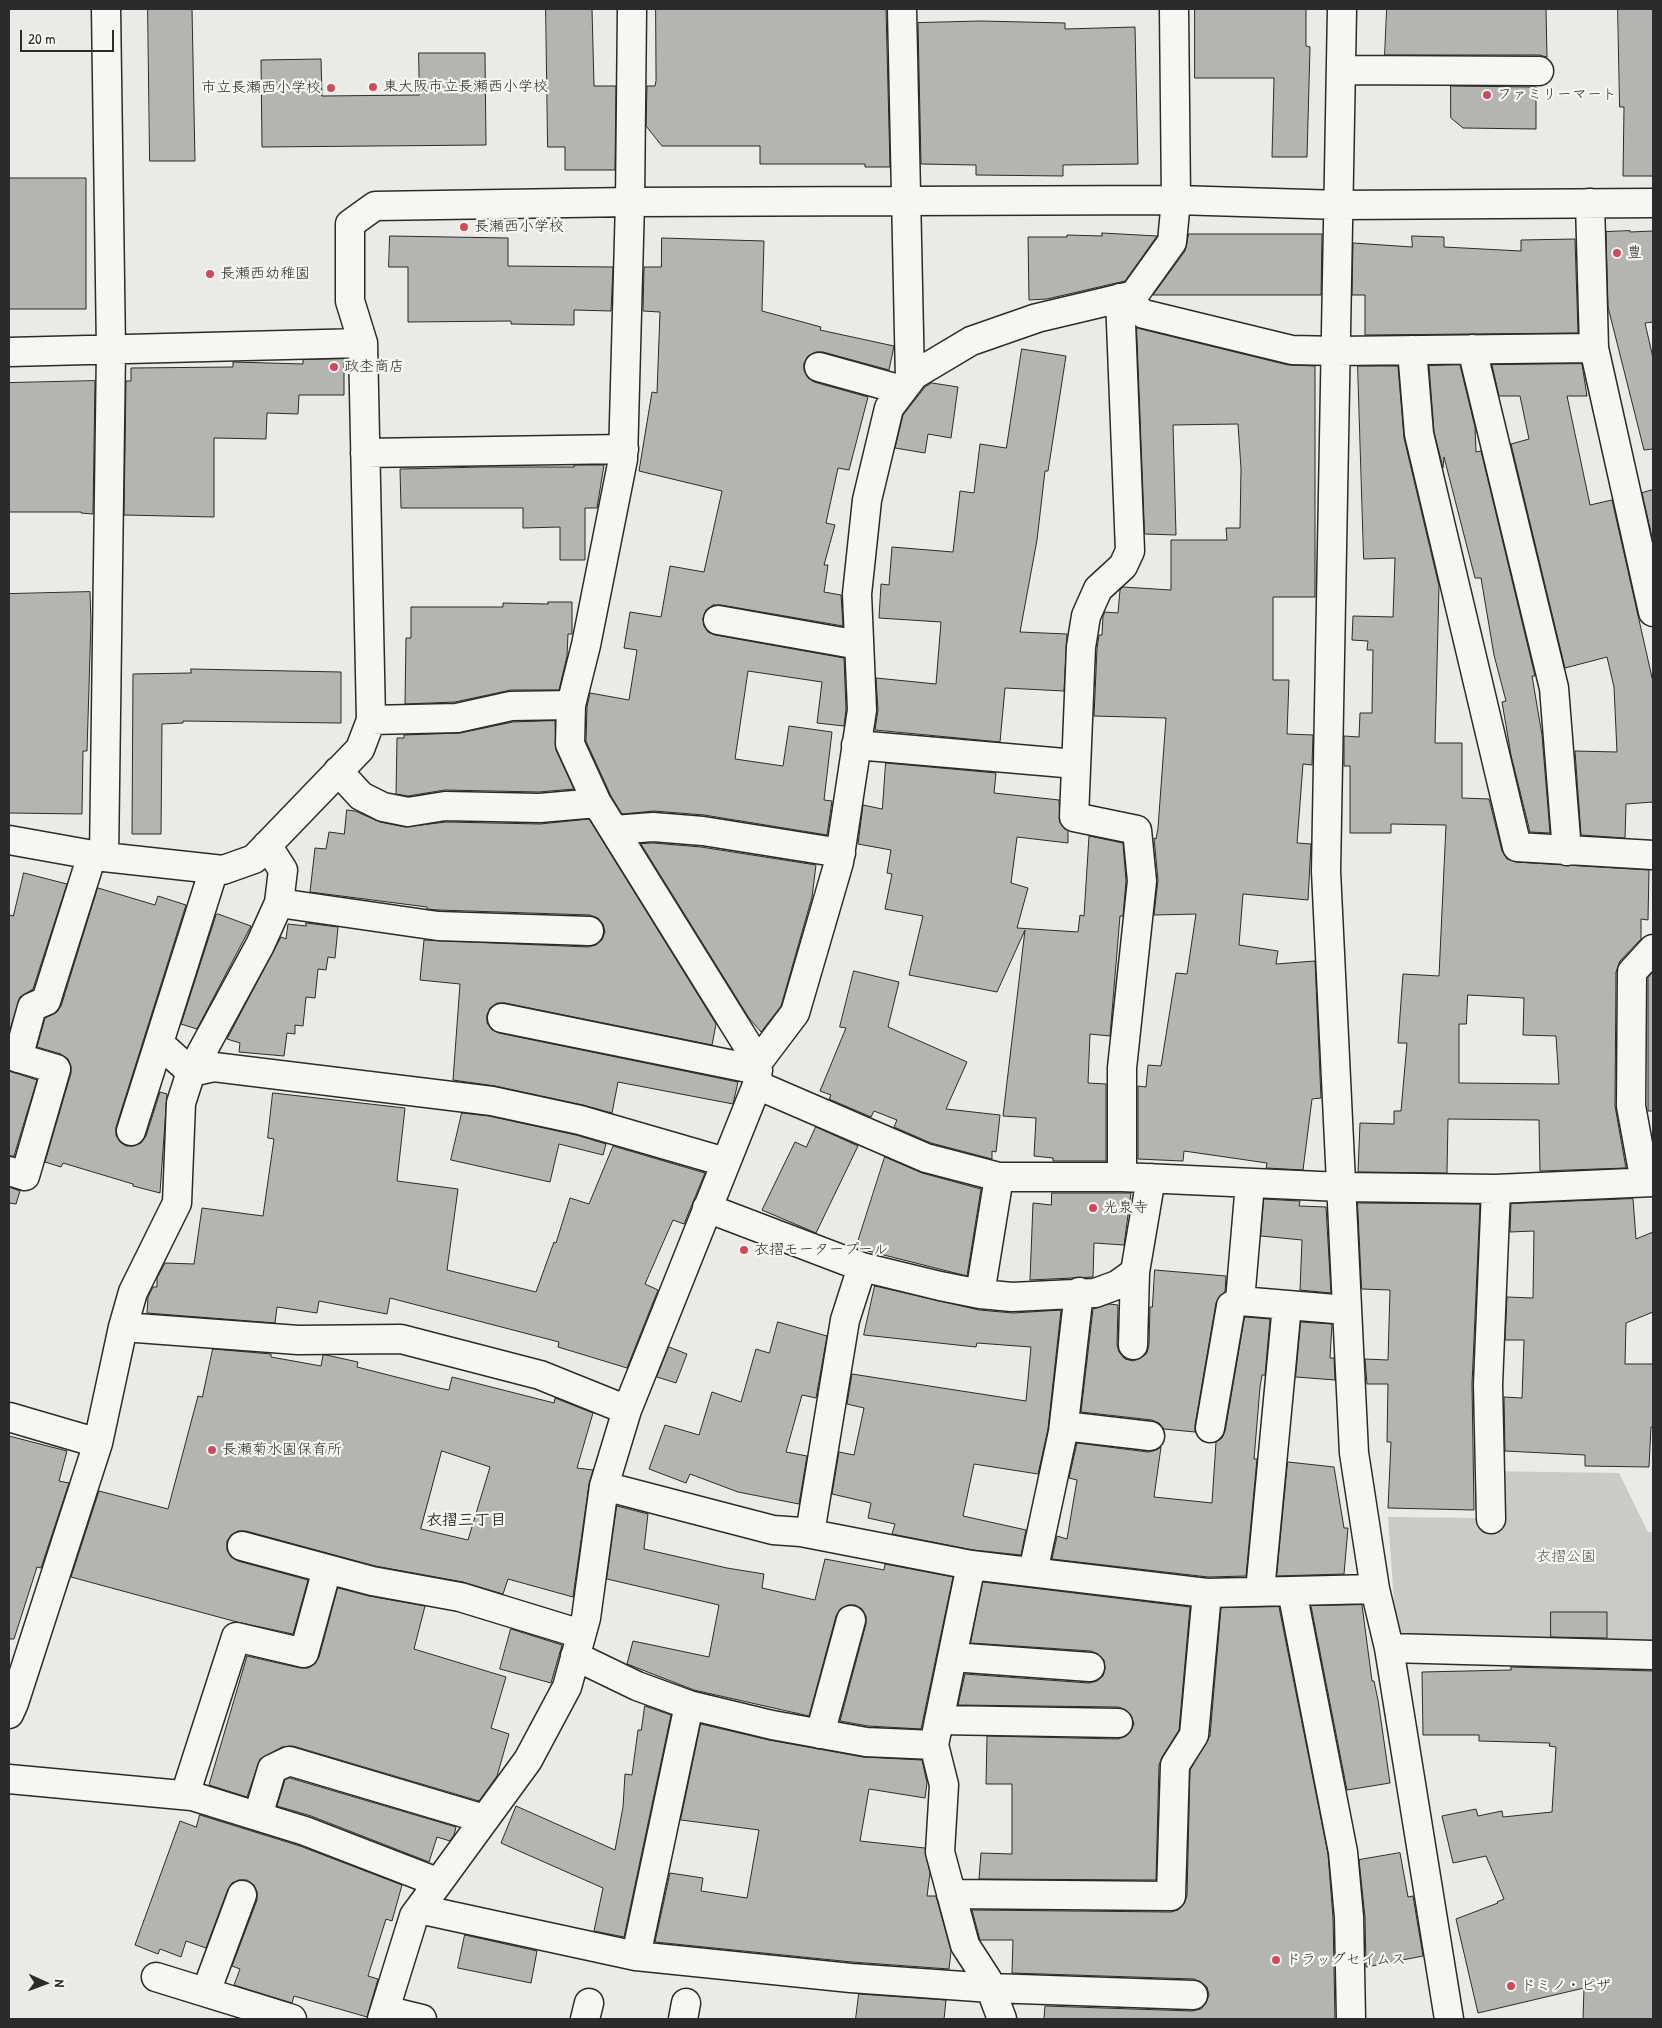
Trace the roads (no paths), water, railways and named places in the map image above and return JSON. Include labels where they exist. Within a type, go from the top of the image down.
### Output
[{"type":"street","points":[[9,1171],[25,1176],[56,1069],[13,1057],[32,1007],[46,1001],[98,856],[110,350],[106,9]]},
{"type":"street","points":[[632,9],[630,202],[624,449],[586,645],[571,705],[570,744],[597,803],[758,1072]]},
{"type":"street","points":[[902,9],[906,201],[906,385]]},
{"type":"street","points":[[422,2019],[383,2015],[414,1916],[528,1760],[567,1687],[586,1618],[604,1486],[627,1410],[726,1162],[758,1072],[795,1013],[841,853],[862,710],[858,594],[868,500],[889,408],[914,375],[971,341],[1037,318],[1134,295],[1172,242],[1176,200],[1174,9]]},
{"type":"street","points":[[1342,9],[1340,205],[1326,871],[1354,1453],[1375,1589],[1389,1648],[1449,2019]]},
{"type":"street","points":[[1341,70],[1539,71]]},
{"type":"street","points":[[9,840],[98,856],[223,870],[254,859],[360,749],[371,720],[363,342],[350,301],[350,224],[375,206],[630,202],[1176,200],[1340,205],[1653,203]]},
{"type":"street","points":[[1590,202],[1594,348],[1653,612]]},
{"type":"street","points":[[1120,298],[1144,314],[1292,350],[1594,348]]},
{"type":"street","points":[[1120,298],[1130,551],[1123,566],[1098,589],[1086,616],[1080,647],[1074,816],[1137,830],[1142,881],[1122,1068],[1122,1177]]},
{"type":"street","points":[[9,352],[363,342]]},
{"type":"street","points":[[1472,349],[1554,688],[1567,851]]},
{"type":"street","points":[[1412,350],[1420,434],[1517,846],[1567,851],[1653,855]]},
{"type":"street","points":[[819,367],[906,385]]},
{"type":"street","points":[[365,453],[624,449]]},
{"type":"street","points":[[718,620],[859,644]]},
{"type":"street","points":[[371,720],[456,718],[511,706],[571,705]]},
{"type":"street","points":[[856,745],[1076,764]]},
{"type":"street","points":[[338,771],[361,796],[383,807],[408,812],[445,806],[540,808],[597,803]]},
{"type":"street","points":[[614,830],[653,827],[693,830],[841,853]]},
{"type":"street","points":[[9,1714],[98,1443],[124,1327],[134,1292],[178,1203],[182,1103],[191,1072],[260,945],[279,903],[283,870],[267,845]]},
{"type":"street","points":[[131,1131],[214,869]]},
{"type":"street","points":[[279,903],[438,926],[589,931]]},
{"type":"street","points":[[502,1018],[758,1072],[926,1158],[999,1177],[1122,1177],[1341,1187],[1496,1189],[1649,1182],[1631,1106],[1632,972],[1653,949]]},
{"type":"street","points":[[159,1043],[191,1072]]},
{"type":"street","points":[[191,1072],[214,1067],[492,1101],[580,1120],[726,1162]]},
{"type":"street","points":[[980,1294],[999,1177]]},
{"type":"street","points":[[1133,1345],[1135,1272],[1152,1178]]},
{"type":"street","points":[[1240,1300],[1250,1182]]},
{"type":"street","points":[[1491,1519],[1488,1385],[1496,1189]]},
{"type":"street","points":[[707,1208],[862,1267],[980,1294],[1012,1297],[1079,1292],[1095,1293],[1117,1285],[1135,1272]]},
{"type":"street","points":[[810,1533],[845,1320],[862,1267]]},
{"type":"street","points":[[1033,1572],[1064,1426],[1079,1292]]},
{"type":"street","points":[[1210,1428],[1231,1306],[1240,1300],[1347,1310]]},
{"type":"street","points":[[1260,1591],[1287,1305]]},
{"type":"street","points":[[124,1327],[298,1340],[401,1339],[540,1375],[627,1410]]},
{"type":"street","points":[[9,1417],[98,1443]]},
{"type":"street","points":[[1064,1426],[1150,1436]]},
{"type":"street","points":[[604,1486],[773,1530],[810,1533],[972,1565],[1207,1593],[1375,1589]]},
{"type":"street","points":[[242,1546],[372,1581],[460,1597],[578,1645],[637,1686],[689,1705],[772,1725],[866,1742],[937,1733],[1118,1723]]},
{"type":"street","points":[[972,1565],[937,1733],[944,1785],[940,1852],[965,1945],[987,1979],[1002,2019]]},
{"type":"street","points":[[185,1795],[236,1637],[304,1653],[326,1569]]},
{"type":"street","points":[[1292,1591],[1343,1852],[1348,1917],[1351,2019]]},
{"type":"street","points":[[951,1894],[1171,1896],[1176,1764],[1194,1735],[1207,1593]]},
{"type":"street","points":[[820,1734],[851,1620]]},
{"type":"street","points":[[1389,1648],[1653,1655]]},
{"type":"street","points":[[952,1657],[1090,1667]]},
{"type":"street","points":[[636,1956],[689,1705]]},
{"type":"street","points":[[258,1816],[272,1769],[289,1760],[484,1819]]},
{"type":"street","points":[[9,1779],[185,1795],[306,1831],[437,1882]]},
{"type":"street","points":[[206,1992],[242,1895]]},
{"type":"street","points":[[419,1909],[636,1956],[850,1978],[991,1988],[1193,1996]]},
{"type":"street","points":[[156,1977],[292,2019]]},
{"type":"place","name":"東大阪市立長瀬西小学校","points":[[373,87]]},
{"type":"place","name":"市立長瀬西小学校","points":[[331,88]]},
{"type":"place","name":"ファミリーマート","points":[[1487,95]]},
{"type":"place","name":"長瀬西小学校","points":[[464,227]]},
{"type":"place","name":"豊","points":[[1617,253]]},
{"type":"place","name":"長瀬西幼稚園","points":[[210,274]]},
{"type":"place","name":"政杢商店","points":[[334,367]]},
{"type":"place","name":"光泉寺","points":[[1093,1208]]},
{"type":"place","name":"衣摺モータープール","points":[[744,1250]]},
{"type":"place","name":"長瀬菊水園保育所","points":[[212,1450]]},
{"type":"place","name":"ドラッグセイムス","points":[[1276,1960]]},
{"type":"place","name":"ドミノ・ピザ","points":[[1511,1986]]},
{"type":"district","name":"衣摺三丁目","points":[[466,1521]]},
{"type":"park label","name":"衣摺公園","points":[[1566,1557]]}]
